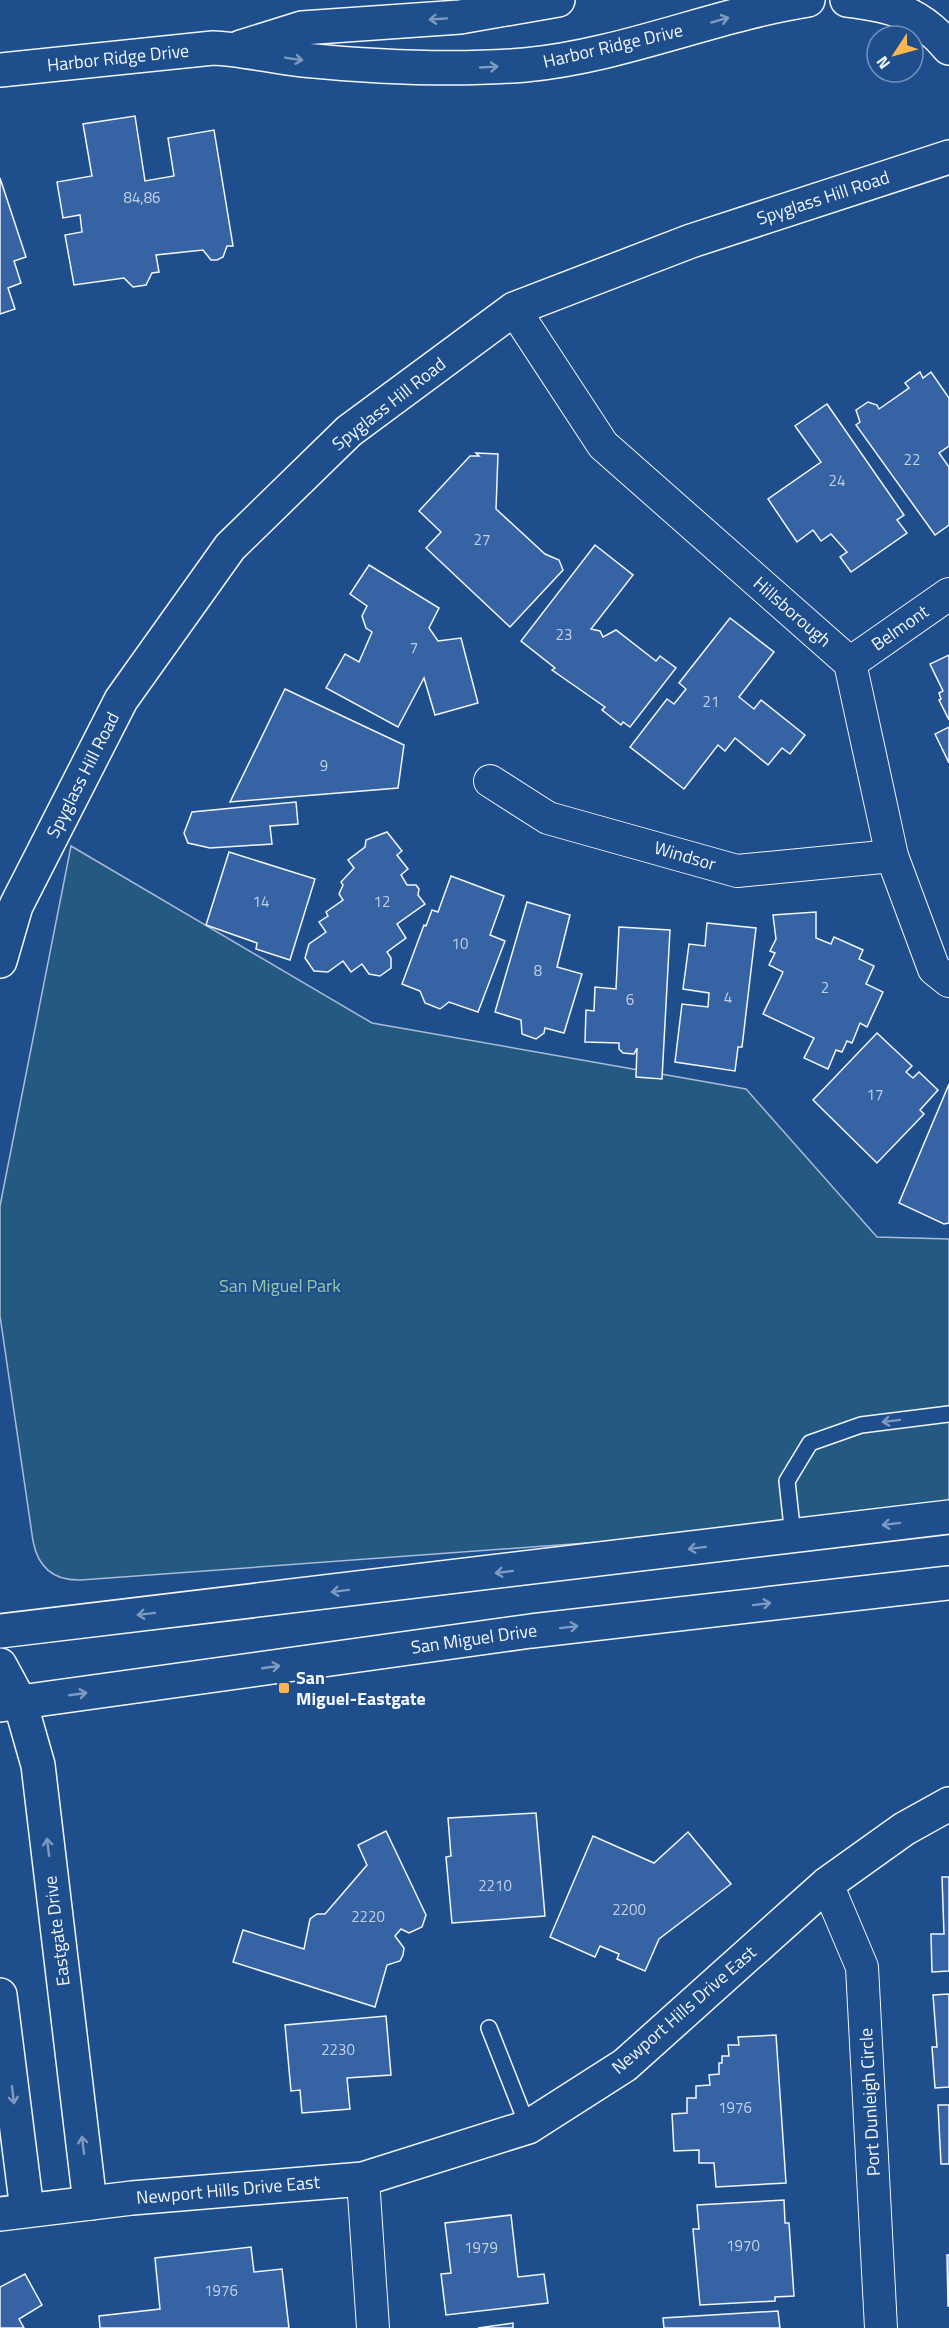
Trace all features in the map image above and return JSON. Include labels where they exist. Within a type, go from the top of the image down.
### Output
[{"type":"main road","name":"Harbor Ridge Drive","points":[[236,49],[302,28],[460,17],[558,0]]},
{"type":"main road","name":"Harbor Ridge Drive","points":[[0,70],[213,48],[236,49],[301,60],[467,68],[526,65],[583,56],[772,6],[808,0]]},
{"type":"main road","points":[[848,0],[880,4],[917,17],[937,33],[949,48]]},
{"type":"main road","name":"Spyglass Hill Road","points":[[0,961],[8,903],[122,700],[230,547],[349,432],[514,309],[691,241],[949,157]]},
{"type":"main road","points":[[0,1631],[949,1517]]},
{"type":"main road","name":"San Miguel Drive","points":[[10,1704],[531,1631],[949,1583]]},
{"type":"main road","name":"Eastgate Drive","points":[[0,1665],[10,1704],[38,1765],[90,2203]]},
{"type":"main road","name":"Newport Hills Drive East","points":[[13,2212],[363,2179],[528,2127],[625,2065],[827,1884],[904,1829],[949,1804]]},
{"type":"main road","points":[[0,1995],[13,2212]]},
{"type":"street","name":"Hillsborough","points":[[514,309],[603,446],[850,663]]},
{"type":"street","name":"Belmont","points":[[850,663],[949,594]]},
{"type":"street","points":[[850,663],[892,856],[934,969],[949,981]]},
{"type":"street","name":"Windsor","points":[[490,782],[548,818],[737,871],[892,856]]},
{"type":"street","name":"Port Dunleigh Circle","points":[[827,1884],[862,1967],[882,2328]]},
{"type":"street","points":[[363,2179],[373,2328]]},
{"type":"lane","points":[[793,1536],[787,1481],[810,1443],[861,1425],[949,1414]]},
{"type":"lane","points":[[489,2028],[528,2127]]},
{"type":"green space","name":"San Miguel Park","points":[[71,846],[372,1023],[746,1089],[877,1237],[949,1239],[949,1506],[736,1532],[81,1580],[63,1578],[49,1571],[39,1558],[33,1541],[0,1316],[0,1206]]},
{"type":"building","points":[[135,116],[145,181],[174,176],[168,138],[214,130],[233,246],[227,246],[223,257],[217,260],[211,260],[203,250],[156,255],[159,272],[152,273],[146,285],[133,287],[124,278],[74,285],[65,235],[82,232],[80,215],[63,218],[57,182],[92,176],[83,124]]},
{"type":"building","points":[[0,178],[26,257],[14,261],[21,283],[8,288],[15,309],[0,314]]},
{"type":"building","points":[[920,372],[923,378],[931,372],[949,398],[949,446],[939,453],[949,467],[949,525],[935,535],[856,425],[860,422],[856,410],[868,402],[877,405],[879,409],[909,388],[905,383]]},
{"type":"building","points":[[827,404],[904,515],[897,520],[907,533],[851,572],[840,557],[847,552],[831,534],[821,541],[813,530],[797,542],[768,499],[821,462],[795,426]]},
{"type":"building","points":[[476,453],[498,454],[496,509],[545,554],[559,560],[563,570],[510,627],[426,548],[441,532],[419,511],[470,456],[479,456]]},
{"type":"building","points":[[595,545],[633,575],[591,629],[600,631],[603,637],[616,630],[656,661],[660,656],[676,668],[630,727],[623,722],[621,725],[602,710],[605,707],[552,670],[555,668],[521,641]]},
{"type":"building","points":[[369,565],[439,608],[429,628],[438,641],[461,638],[478,703],[435,715],[424,678],[398,727],[326,688],[345,654],[359,662],[372,632],[366,628],[362,616],[367,606],[350,594]]},
{"type":"building","points":[[730,618],[774,652],[739,697],[754,709],[761,700],[805,735],[790,754],[782,748],[768,765],[735,738],[725,751],[718,745],[684,789],[630,747],[667,699],[674,704],[686,689],[679,683]]},
{"type":"building","points":[[949,655],[949,720],[939,700],[941,699],[939,693],[943,691],[930,664]]},
{"type":"building","points":[[285,689],[404,745],[398,788],[230,802]]},
{"type":"building","points":[[949,727],[949,763],[935,734]]},
{"type":"building","points":[[296,802],[298,824],[270,826],[272,844],[210,848],[188,843],[184,833],[192,812]]},
{"type":"building","points":[[387,832],[402,851],[397,855],[408,869],[401,875],[407,885],[416,885],[419,889],[418,895],[425,904],[397,924],[406,938],[387,952],[391,958],[391,968],[380,976],[369,974],[362,964],[351,972],[343,961],[328,972],[314,971],[305,958],[309,944],[326,932],[319,922],[328,916],[326,912],[343,900],[339,894],[343,885],[341,882],[354,868],[348,860],[365,847],[366,840]]},
{"type":"building","points":[[229,852],[315,879],[290,960],[256,949],[257,943],[206,925]]},
{"type":"building","points":[[451,876],[504,896],[490,935],[505,941],[478,1012],[449,1002],[440,1009],[425,1003],[420,991],[402,984],[424,925],[426,926],[432,910],[438,912]]},
{"type":"building","points":[[527,902],[570,915],[557,967],[582,974],[564,1033],[545,1028],[544,1033],[536,1039],[522,1034],[521,1020],[495,1012]]},
{"type":"building","points":[[816,912],[816,938],[831,944],[834,937],[863,950],[859,959],[874,966],[866,984],[883,992],[867,1027],[860,1023],[852,1043],[847,1041],[842,1052],[836,1050],[828,1069],[804,1058],[814,1038],[763,1014],[783,972],[769,965],[775,953],[770,951],[776,939],[773,915]]},
{"type":"building","points":[[707,923],[756,928],[742,1047],[738,1047],[735,1071],[675,1062],[682,1004],[708,1007],[709,993],[683,989],[689,944],[705,946]]},
{"type":"building","points":[[619,927],[670,930],[662,1079],[636,1077],[637,1048],[634,1054],[623,1053],[619,1049],[619,1043],[585,1042],[586,1010],[594,1011],[595,987],[616,989]]},
{"type":"building","points":[[877,1033],[912,1066],[906,1072],[913,1078],[919,1072],[938,1090],[920,1110],[924,1114],[877,1163],[813,1100]]},
{"type":"building","points":[[949,1084],[949,1223],[944,1224],[899,1203]]},
{"type":"building","points":[[536,1813],[545,1916],[452,1923],[446,1857],[451,1856],[448,1818]]},
{"type":"building","points":[[386,1831],[426,1915],[422,1927],[409,1933],[401,1929],[395,1936],[404,1948],[403,1955],[400,1961],[387,1965],[375,2007],[233,1962],[243,1930],[304,1949],[310,1919],[317,1914],[325,1914],[367,1865],[358,1845]]},
{"type":"building","points":[[688,1832],[731,1884],[659,1939],[645,1971],[617,1959],[619,1954],[600,1946],[595,1957],[550,1937],[593,1836],[654,1863]]},
{"type":"building","points":[[942,1877],[949,1877],[949,1971],[932,1972],[931,1934],[944,1934]]},
{"type":"building","points":[[949,1994],[949,2087],[935,2088],[932,2047],[937,2047],[933,1995]]},
{"type":"building","points":[[386,2016],[391,2075],[347,2078],[350,2109],[302,2113],[300,2090],[291,2091],[285,2025]]},
{"type":"building","points":[[776,2035],[786,2183],[716,2187],[714,2163],[699,2163],[699,2150],[674,2151],[672,2114],[687,2113],[687,2098],[696,2098],[696,2086],[710,2085],[709,2075],[719,2074],[719,2063],[722,2063],[722,2056],[729,2056],[728,2045],[739,2045],[738,2037]]},
{"type":"building","points":[[938,2105],[949,2105],[949,2164],[941,2164]]},
{"type":"building","points":[[784,2200],[785,2223],[789,2223],[794,2296],[775,2297],[775,2301],[700,2305],[693,2229],[699,2229],[697,2205]]},
{"type":"building","points":[[511,2215],[518,2277],[544,2274],[548,2303],[446,2315],[441,2274],[451,2273],[445,2223]]},
{"type":"building","points":[[251,2247],[254,2272],[282,2269],[289,2328],[100,2328],[99,2316],[160,2309],[155,2258]]},
{"type":"building","points":[[947,2255],[949,2255],[949,2306],[948,2306]]},
{"type":"building","points":[[25,2274],[42,2305],[19,2319],[24,2328],[0,2328],[0,2287]]},
{"type":"building","points":[[778,2311],[780,2328],[664,2328],[663,2318]]},
{"type":"building","points":[[513,2323],[513,2328],[478,2328]]},
{"type":"place","name":"San Miguel-Eastgate","points":[[284,1688]]}]
